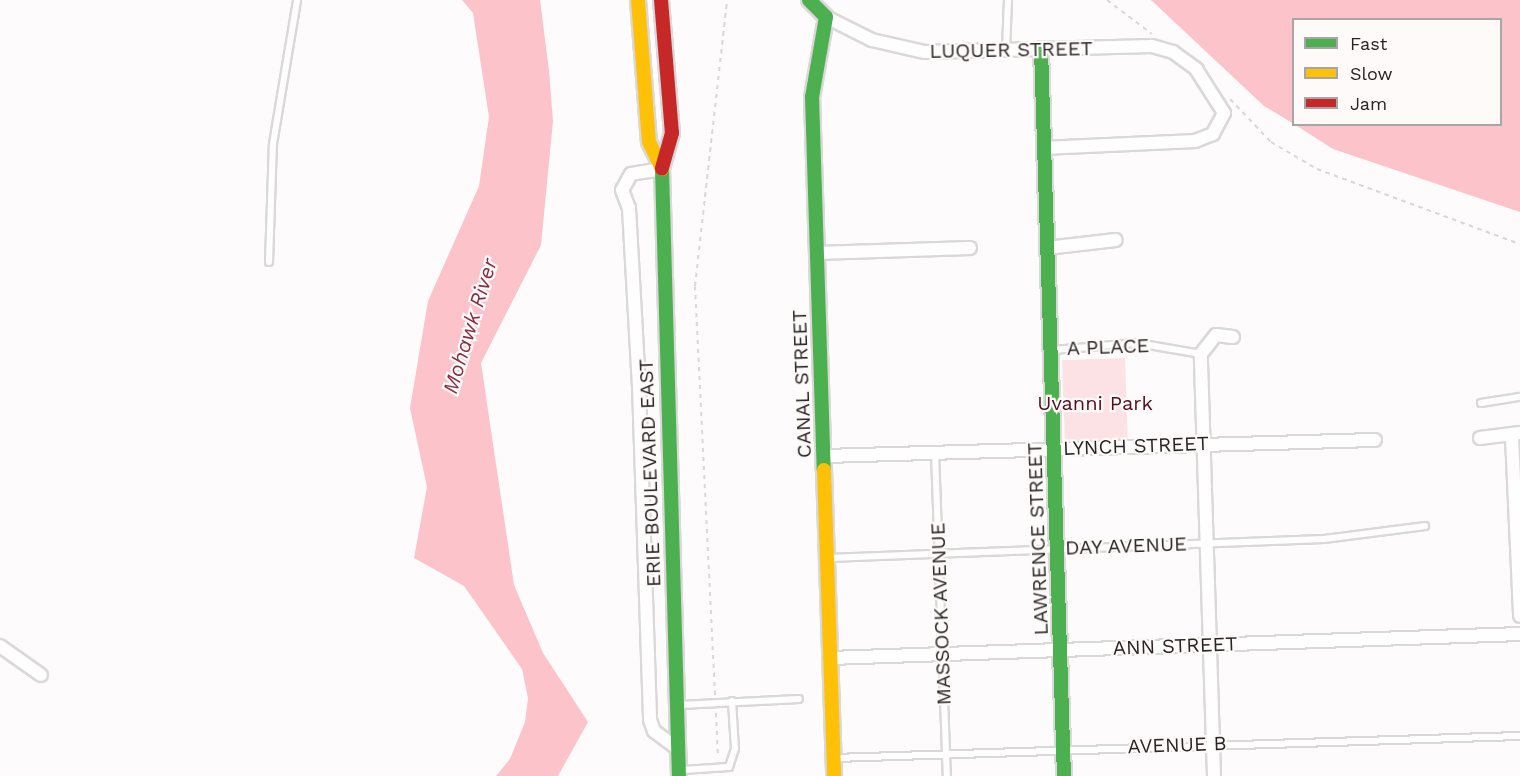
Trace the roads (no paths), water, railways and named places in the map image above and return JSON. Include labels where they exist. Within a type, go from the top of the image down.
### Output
[{"type":"main road","name":"ERIE BOULEVARD EAST","points":[[638,0],[649,142],[662,169]]},
{"type":"main road","name":"ERIE BOULEVARD EAST","points":[[661,0],[672,133],[662,169],[679,773]]},
{"type":"main road","points":[[809,0],[826,17]]},
{"type":"main road","name":"CANAL STREET","points":[[826,17],[812,97],[834,776]]},
{"type":"main road","name":"LAWRENCE STREET","points":[[1041,50],[1064,776]]},
{"type":"street","name":"LUQUER STREET","points":[[826,17],[901,49],[1041,50],[1152,46],[1196,69],[1224,113],[1213,134],[1195,141],[1043,148]]},
{"type":"street","points":[[662,169],[631,174],[622,190],[629,208],[639,374],[650,720],[654,731],[678,749]]},
{"type":"street","points":[[1047,248],[1116,240]]},
{"type":"street","points":[[817,253],[970,248]]},
{"type":"street","points":[[1214,776],[1200,354],[1216,335],[1233,337]]},
{"type":"street","points":[[1480,438],[1516,435],[1520,616]]},
{"type":"street","name":"LYNCH STREET","points":[[825,456],[1375,440]]},
{"type":"street","name":"ANN STREET","points":[[830,657],[1520,634]]},
{"type":"street","points":[[0,646],[41,675]]},
{"type":"lane","points":[[269,262],[273,144],[297,0]]},
{"type":"lane","points":[[1006,50],[1008,0]]},
{"type":"lane","name":"A PLACE","points":[[1050,350],[1137,343],[1200,354]]},
{"type":"lane","points":[[1481,403],[1520,397]]},
{"type":"lane","name":"MASSOCK AVENUE","points":[[934,452],[944,653],[947,776]]},
{"type":"lane","name":"DAY AVENUE","points":[[827,558],[1324,539],[1425,526]]},
{"type":"lane","points":[[676,705],[800,699]]},
{"type":"lane","points":[[679,773],[729,767],[735,749],[732,701]]},
{"type":"lane","name":"AVENUE B","points":[[834,758],[1213,744],[1520,736]]},
{"type":"water","name":"Mohawk River","points":[[462,0],[540,0],[549,71],[553,121],[541,245],[481,363],[514,585],[543,653],[588,722],[558,776],[496,776],[510,759],[525,722],[528,698],[522,669],[464,586],[414,558],[427,487],[410,408],[428,301],[479,186],[489,117],[473,13]]},
{"type":"water","points":[[1151,0],[1520,0],[1520,212],[1333,149],[1297,126],[1502,126],[1502,18],[1292,18],[1292,123],[1264,106]]},
{"type":"park label","name":"Uvanni Park","points":[[1095,403]]}]
